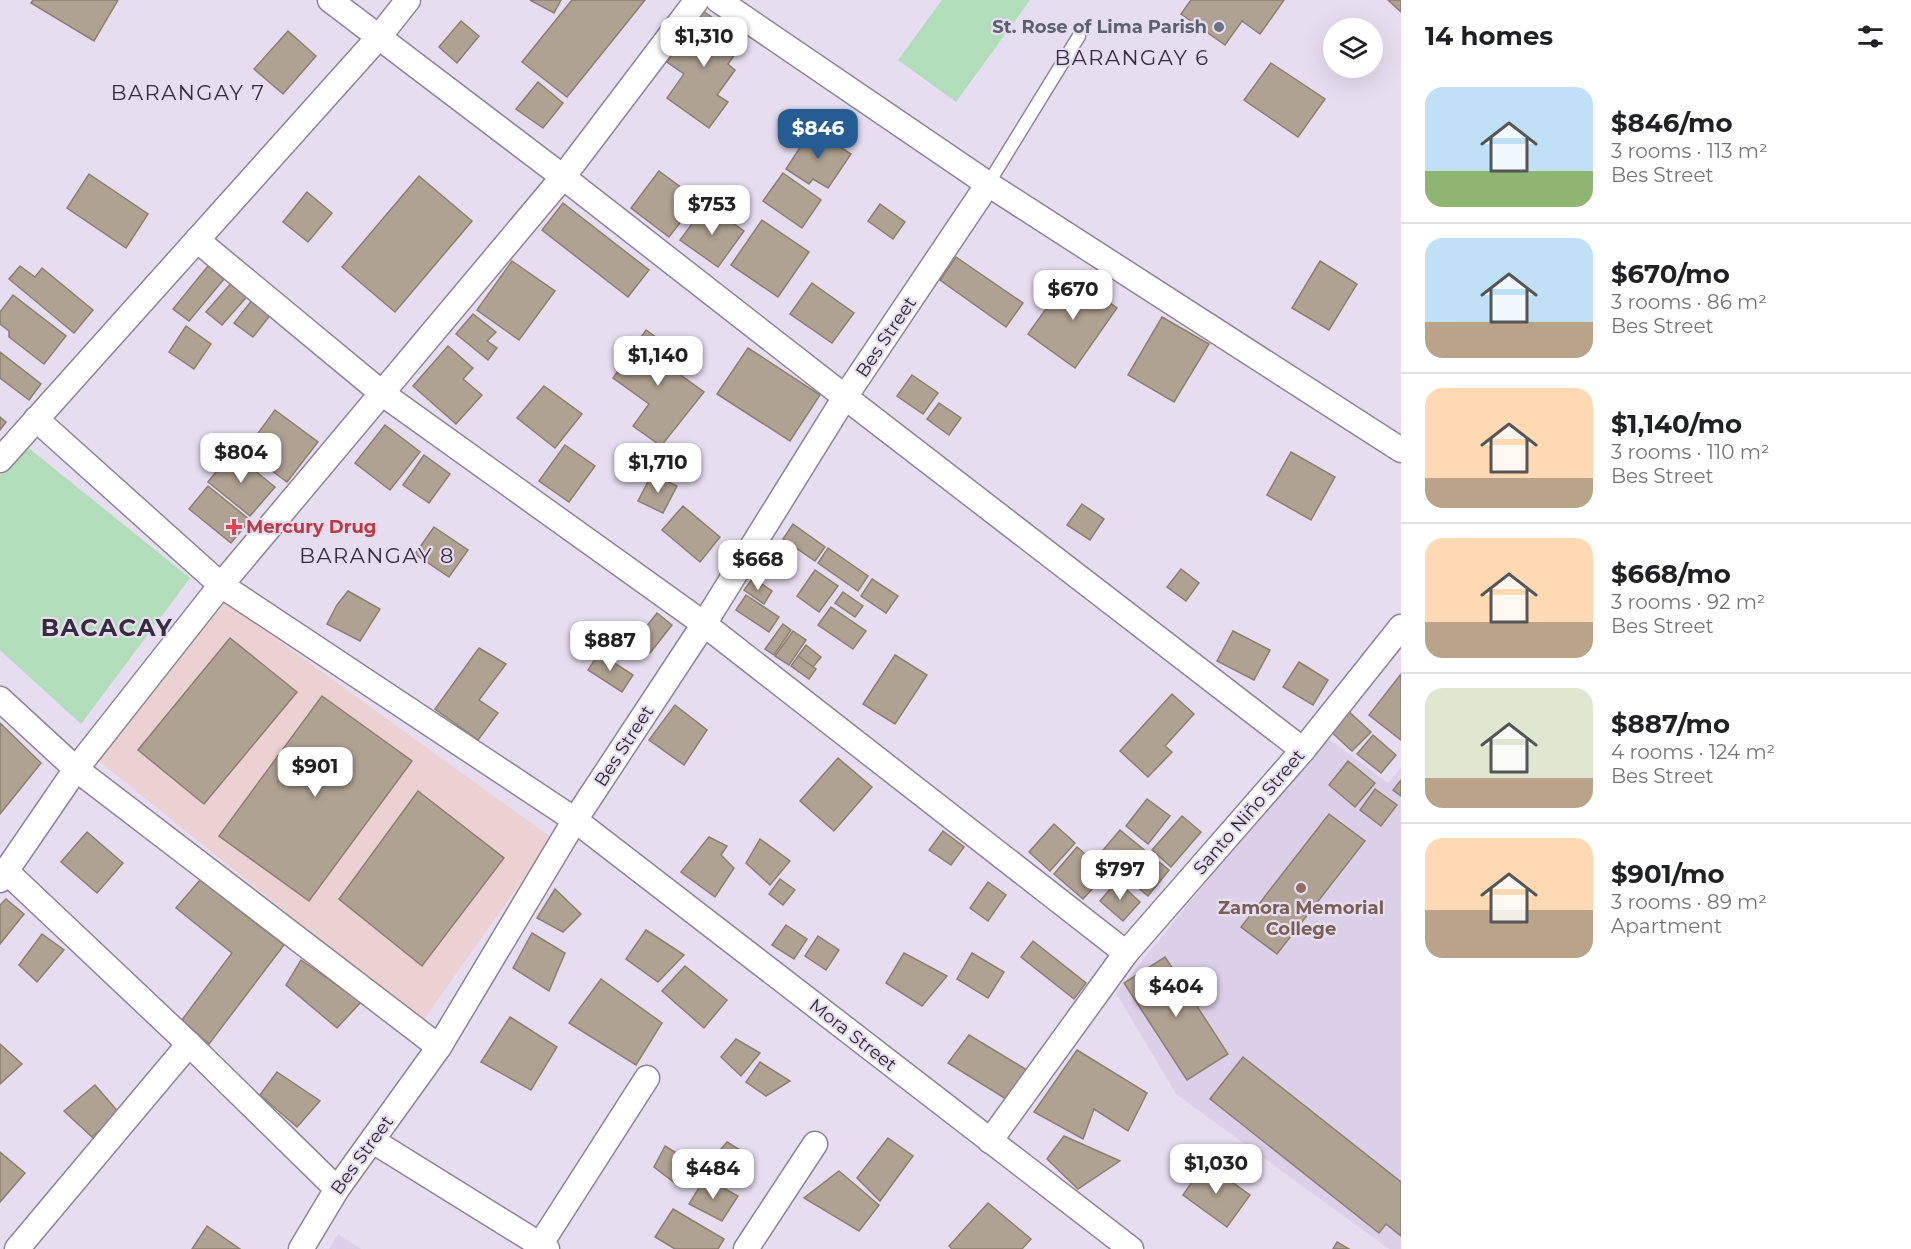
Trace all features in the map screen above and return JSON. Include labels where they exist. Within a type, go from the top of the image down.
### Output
[{"type":"street","points":[[330,0],[563,177],[845,398],[1303,750]]},
{"type":"street","points":[[0,460],[378,38],[408,0]]},
{"type":"street","points":[[337,1189],[189,1044],[3,876],[76,769],[221,585],[563,177],[697,0]]},
{"type":"street","points":[[718,0],[988,184],[1401,450]]},
{"type":"street","name":"Bes Street","points":[[301,1249],[337,1189],[439,1047],[575,820],[704,624],[845,398],[988,184]]},
{"type":"street","points":[[197,240],[383,394],[704,624],[1126,953]]},
{"type":"street","name":"Mora Street","points":[[36,419],[221,585],[575,820],[1131,1249]]},
{"type":"street","name":"Santo Niño Street","points":[[990,1141],[1126,953],[1303,750],[1401,627]]},
{"type":"street","points":[[0,699],[76,769],[439,1047]]},
{"type":"street","points":[[17,1249],[189,1044]]},
{"type":"street","points":[[372,1141],[543,1247],[647,1078]]},
{"type":"street","points":[[746,1249],[815,1144]]},
{"type":"lane","points":[[988,184],[1079,36]]},
{"type":"shaded area","points":[[225,602],[552,838],[422,1022],[99,761]]},
{"type":"shaded area","name":"Zamora Memorial College","points":[[1325,736],[1388,783],[1401,768],[1401,1249],[1389,1249],[1176,1094],[1116,993]]},
{"type":"shaded area","points":[[338,1234],[361,1249],[329,1249]]},
{"type":"green space","points":[[942,0],[1030,0],[956,102],[898,60]]},
{"type":"green space","points":[[26,446],[190,578],[81,724],[0,650],[0,476]]},
{"type":"building","points":[[33,0],[118,0],[94,41],[31,3]]},
{"type":"building","points":[[530,0],[561,0],[554,13]]},
{"type":"building","points":[[572,0],[645,0],[567,97],[522,62]]},
{"type":"building","name":"St. Rose of Lima Parish","points":[[1191,0],[1284,0],[1260,34],[1242,21],[1225,45],[1181,14]]},
{"type":"building","points":[[1388,0],[1401,0],[1401,12]]},
{"type":"building","points":[[703,11],[745,40],[728,64],[735,70],[717,95],[728,102],[709,128],[667,98],[684,74],[667,62]]},
{"type":"building","points":[[461,21],[479,36],[457,63],[439,47]]},
{"type":"building","points":[[288,31],[316,56],[283,94],[254,69]]},
{"type":"building","points":[[1271,63],[1325,99],[1298,137],[1244,100]]},
{"type":"building","points":[[538,82],[563,103],[543,128],[516,109]]},
{"type":"building","points":[[812,129],[851,154],[828,188],[813,179],[809,184],[786,169]]},
{"type":"building","points":[[659,171],[698,200],[669,237],[631,208]]},
{"type":"building","points":[[783,173],[821,200],[802,228],[763,201]]},
{"type":"building","points":[[89,174],[148,214],[126,248],[67,208]]},
{"type":"building","points":[[419,176],[472,221],[395,312],[342,267]]},
{"type":"building","points":[[307,192],[332,213],[308,242],[283,222]]},
{"type":"building","points":[[563,203],[649,270],[628,297],[542,230]]},
{"type":"building","points":[[880,204],[905,222],[893,239],[868,221]]},
{"type":"building","points":[[706,205],[744,231],[718,267],[680,240]]},
{"type":"building","points":[[762,220],[809,252],[778,297],[731,265]]},
{"type":"building","points":[[956,257],[1023,303],[1006,327],[940,280]]},
{"type":"building","points":[[512,261],[555,291],[519,340],[477,310]]},
{"type":"building","points":[[1320,261],[1357,284],[1329,330],[1292,308]]},
{"type":"building","points":[[20,266],[35,277],[42,268],[93,310],[74,333],[9,279]]},
{"type":"building","points":[[208,266],[224,279],[189,321],[173,309]]},
{"type":"building","points":[[1070,275],[1117,308],[1075,368],[1028,334]]},
{"type":"building","points":[[234,280],[250,293],[222,325],[206,312]]},
{"type":"building","points":[[812,283],[854,313],[832,343],[790,314]]},
{"type":"building","points":[[13,295],[66,336],[44,364],[9,337],[9,331],[0,324],[0,312]]},
{"type":"building","points":[[253,299],[272,313],[253,337],[234,323]]},
{"type":"building","points":[[473,314],[496,332],[487,341],[497,348],[488,360],[456,334]]},
{"type":"building","points":[[1162,317],[1209,344],[1174,402],[1128,375]]},
{"type":"building","points":[[186,326],[211,344],[194,369],[169,352]]},
{"type":"building","points":[[646,330],[686,358],[675,371],[704,392],[661,446],[633,426],[649,404],[613,378]]},
{"type":"building","points":[[448,346],[473,368],[463,379],[482,395],[456,424],[413,386]]},
{"type":"building","points":[[748,348],[820,395],[790,441],[717,394]]},
{"type":"building","points":[[0,352],[41,384],[29,400],[0,378]]},
{"type":"building","points":[[912,375],[938,393],[923,414],[897,396]]},
{"type":"building","points":[[544,386],[582,414],[555,448],[517,418]]},
{"type":"building","points":[[939,403],[961,418],[949,435],[927,419]]},
{"type":"building","points":[[275,410],[318,442],[287,482],[245,451]]},
{"type":"building","points":[[0,417],[6,422],[0,430]]},
{"type":"building","points":[[385,425],[420,452],[390,490],[355,463]]},
{"type":"building","points":[[565,445],[595,466],[569,502],[539,481]]},
{"type":"building","points":[[232,452],[275,487],[250,516],[208,482]]},
{"type":"building","points":[[1291,452],[1335,477],[1311,520],[1267,495]]},
{"type":"building","points":[[424,455],[450,474],[429,503],[403,485]]},
{"type":"building","points":[[652,474],[677,486],[663,513],[638,501]]},
{"type":"building","points":[[208,486],[250,520],[231,543],[189,509]]},
{"type":"building","points":[[1082,504],[1104,519],[1090,540],[1067,525]]},
{"type":"building","points":[[683,506],[720,537],[700,562],[662,530]]},
{"type":"building","points":[[793,524],[825,547],[815,561],[783,539]]},
{"type":"building","points":[[434,527],[468,550],[449,577],[415,554]]},
{"type":"building","points":[[775,544],[796,559],[786,573],[766,558]]},
{"type":"building","points":[[828,548],[868,576],[858,591],[818,563]]},
{"type":"building","points":[[1181,569],[1199,583],[1186,601],[1167,587]]},
{"type":"building","points":[[815,570],[838,586],[819,612],[797,596]]},
{"type":"building","points":[[753,578],[772,591],[764,604],[744,590]]},
{"type":"building","points":[[872,579],[898,596],[886,613],[861,596]]},
{"type":"building","points":[[348,591],[380,609],[360,641],[327,624]]},
{"type":"building","points":[[843,592],[863,606],[855,617],[835,603]]},
{"type":"building","points":[[746,595],[779,617],[769,632],[736,610]]},
{"type":"building","points":[[831,607],[866,631],[853,649],[818,625]]},
{"type":"building","points":[[657,613],[672,625],[650,653],[634,642]]},
{"type":"building","points":[[783,624],[791,630],[774,655],[765,649]]},
{"type":"building","points":[[793,631],[806,640],[789,665],[775,656]]},
{"type":"building","points":[[1233,631],[1270,650],[1254,680],[1217,661]]},
{"type":"building","points":[[230,638],[297,692],[204,804],[138,750]]},
{"type":"building","points":[[806,645],[821,657],[813,667],[798,656]]},
{"type":"building","points":[[479,648],[506,664],[479,700],[498,713],[478,740],[435,709]]},
{"type":"building","points":[[599,653],[633,675],[622,692],[588,670]]},
{"type":"building","points":[[895,655],[927,675],[895,724],[863,704]]},
{"type":"building","points":[[798,656],[816,669],[809,679],[791,666]]},
{"type":"building","points":[[1299,662],[1328,680],[1313,705],[1283,687]]},
{"type":"building","points":[[1401,674],[1401,740],[1369,715]]},
{"type":"building","points":[[1172,694],[1194,714],[1165,746],[1172,752],[1148,777],[1120,751]]},
{"type":"building","points":[[322,696],[412,761],[309,901],[219,836]]},
{"type":"building","points":[[675,705],[707,730],[684,765],[649,740]]},
{"type":"building","points":[[1345,708],[1371,732],[1352,751],[1327,728]]},
{"type":"building","points":[[0,723],[41,763],[0,814]]},
{"type":"building","points":[[1373,735],[1396,755],[1381,773],[1357,754]]},
{"type":"building","points":[[838,758],[872,787],[834,831],[800,801]]},
{"type":"building","points":[[1348,761],[1375,783],[1355,807],[1329,785]]},
{"type":"building","points":[[1401,780],[1401,796],[1393,790]]},
{"type":"building","points":[[1375,789],[1397,805],[1381,826],[1360,810]]},
{"type":"building","points":[[418,791],[504,858],[422,966],[339,899]]},
{"type":"building","points":[[1147,799],[1170,816],[1148,844],[1126,826]]},
{"type":"building","points":[[1329,814],[1365,841],[1277,954],[1241,927]]},
{"type":"building","points":[[1182,816],[1201,832],[1171,867],[1152,850]]},
{"type":"building","points":[[1054,824],[1075,843],[1050,871],[1029,852]]},
{"type":"building","points":[[1120,830],[1169,870],[1148,896],[1099,855]]},
{"type":"building","points":[[943,831],[964,847],[951,865],[929,850]]},
{"type":"building","points":[[87,832],[123,863],[97,893],[61,862]]},
{"type":"building","points":[[709,837],[727,846],[721,855],[734,868],[715,897],[681,872]]},
{"type":"building","points":[[760,839],[790,861],[770,885],[746,863]]},
{"type":"building","points":[[1077,847],[1107,873],[1083,899],[1054,874]]},
{"type":"building","points":[[780,879],[795,890],[783,905],[769,894]]},
{"type":"building","points":[[200,880],[284,945],[209,1044],[182,1020],[232,953],[176,908]]},
{"type":"building","points":[[1117,881],[1140,902],[1123,921],[1100,901]]},
{"type":"building","points":[[988,882],[1006,895],[988,921],[970,908]]},
{"type":"building","points":[[555,889],[581,914],[563,932],[537,918]]},
{"type":"building","points":[[6,899],[24,914],[0,944],[0,905]]},
{"type":"building","points":[[786,925],[807,939],[794,959],[772,945]]},
{"type":"building","points":[[646,930],[684,955],[658,982],[626,959]]},
{"type":"building","points":[[532,933],[565,953],[549,991],[513,968]]},
{"type":"building","points":[[42,934],[64,950],[37,982],[19,965]]},
{"type":"building","points":[[818,936],[839,950],[826,970],[805,956]]},
{"type":"building","points":[[1033,941],[1086,983],[1074,999],[1021,957]]},
{"type":"building","points":[[904,953],[947,976],[922,1006],[886,983]]},
{"type":"building","points":[[972,953],[1004,972],[988,998],[957,979]]},
{"type":"building","points":[[1165,957],[1228,1054],[1187,1080],[1124,983]]},
{"type":"building","points":[[301,960],[361,1002],[337,1028],[286,985]]},
{"type":"building","points":[[685,966],[727,1000],[704,1028],[662,991]]},
{"type":"building","points":[[601,979],[662,1023],[636,1065],[569,1023]]},
{"type":"building","points":[[510,1017],[557,1047],[531,1090],[481,1062]]},
{"type":"building","points":[[969,1035],[1027,1070],[1006,1099],[948,1063]]},
{"type":"building","points":[[736,1039],[760,1053],[741,1076],[721,1057]]},
{"type":"building","points":[[0,1044],[22,1064],[0,1084]]},
{"type":"building","points":[[1077,1050],[1147,1093],[1128,1131],[1094,1109],[1083,1139],[1034,1112]]},
{"type":"building","points":[[1243,1057],[1401,1182],[1401,1236],[1386,1224],[1379,1233],[1210,1099]]},
{"type":"building","points":[[760,1062],[790,1081],[766,1096],[746,1082]]},
{"type":"building","points":[[277,1072],[320,1101],[297,1127],[260,1095]]},
{"type":"building","points":[[95,1085],[120,1114],[92,1137],[64,1111]]},
{"type":"building","points":[[1064,1136],[1120,1161],[1078,1189],[1047,1159]]},
{"type":"building","points":[[888,1138],[913,1156],[880,1201],[857,1178]]},
{"type":"building","points":[[727,1142],[751,1157],[727,1185],[703,1170]]},
{"type":"building","points":[[665,1146],[694,1164],[680,1187],[654,1167]]},
{"type":"building","points":[[0,1152],[25,1173],[0,1202]]},
{"type":"building","points":[[1205,1163],[1250,1195],[1227,1227],[1183,1195]]},
{"type":"building","points":[[839,1171],[879,1205],[859,1231],[804,1198]]},
{"type":"building","points":[[705,1178],[738,1196],[722,1221],[689,1204]]},
{"type":"building","points":[[988,1203],[1031,1239],[1022,1249],[952,1249],[949,1246]]},
{"type":"building","points":[[673,1209],[724,1239],[718,1249],[675,1249],[655,1237]]},
{"type":"building","points":[[207,1226],[240,1249],[192,1249]]},
{"type":"building","points":[[1337,1242],[1349,1249],[1333,1249]]},
{"type":"place","name":"St. Rose of Lima Parish","points":[[1219,27]]},
{"type":"place","name":"Mercury Drug","points":[[234,527]]},
{"type":"place","name":"Zamora Memorial College","points":[[1301,888]]},
{"type":"district","name":"BARANGAY 6","points":[[1132,57]]},
{"type":"district","name":"BARANGAY 7","points":[[188,92]]},
{"type":"district","name":"BARANGAY 8","points":[[377,555]]},
{"type":"district","name":"BACACAY","points":[[107,627]]}]
